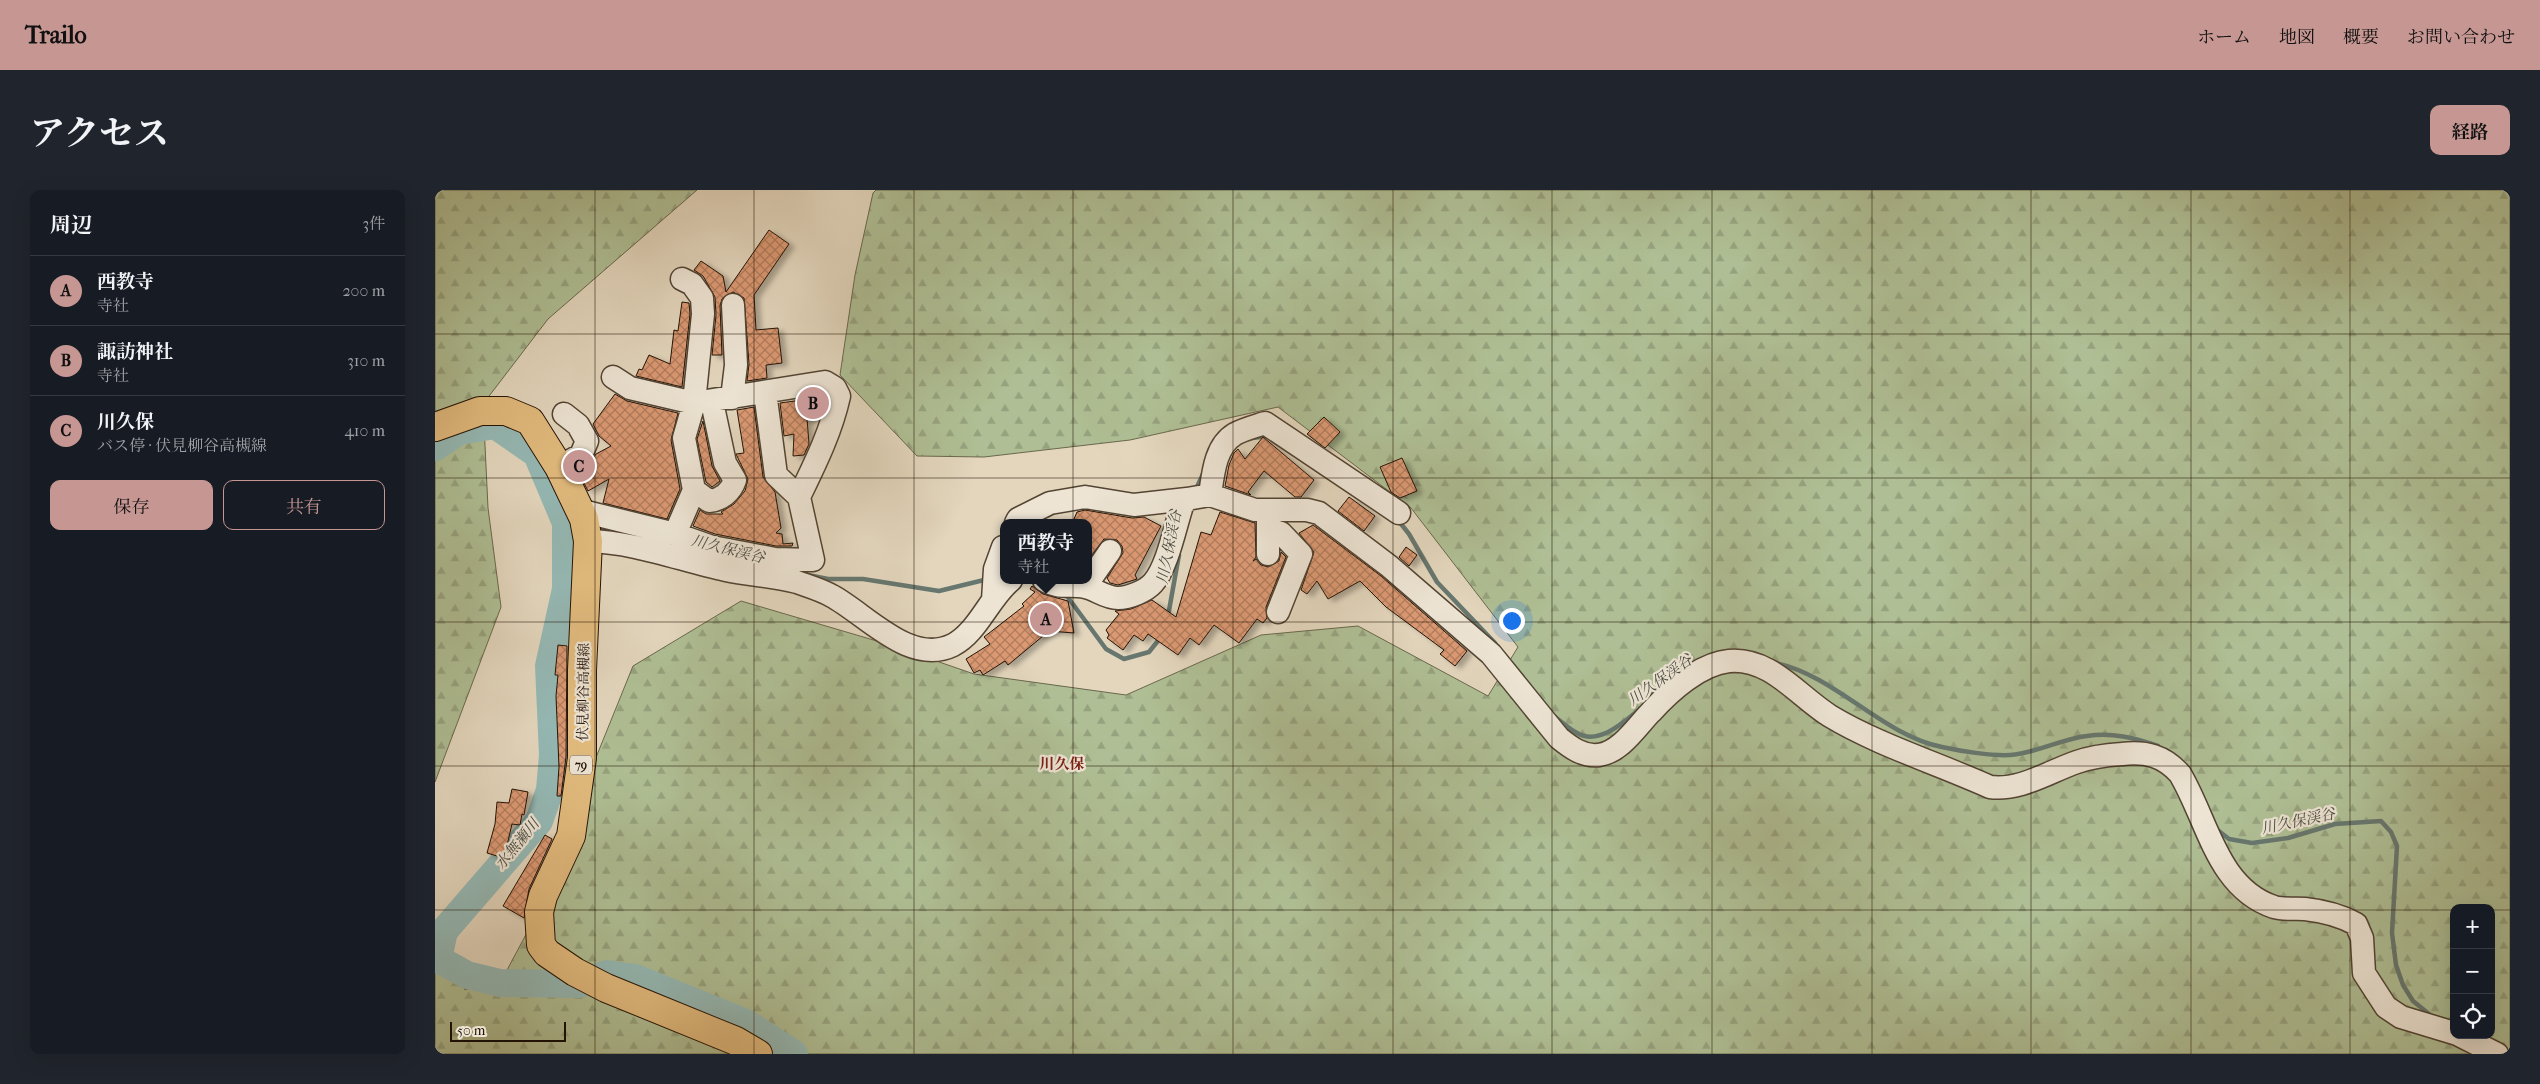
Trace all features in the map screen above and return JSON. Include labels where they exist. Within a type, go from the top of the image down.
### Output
[{"type":"main road","points":[[435,426],[480,411],[507,411],[530,421],[559,467],[586,526]]},
{"type":"main road","name":"伏見柳谷高槻線","points":[[586,526],[582,670],[582,758],[578,798],[571,836],[543,896],[539,912],[541,945],[547,953],[575,972],[606,988],[736,1041],[758,1054]]},
{"type":"street","points":[[682,280],[692,284],[702,298],[713,401],[725,463],[735,480],[733,487],[717,500],[709,501],[693,490]]},
{"type":"street","points":[[675,534],[693,490],[684,438],[713,401],[736,365],[733,305]]},
{"type":"street","points":[[613,377],[630,388],[713,401],[825,382],[835,388],[839,396],[824,445],[799,498]]},
{"type":"street","points":[[586,526],[613,542],[710,556],[813,560],[799,498],[776,475],[765,392]]},
{"type":"street","points":[[559,467],[581,454],[587,441],[578,425],[564,414]]},
{"type":"street","points":[[1210,495],[1213,474],[1221,448],[1234,435],[1265,423],[1399,513]]},
{"type":"street","points":[[1018,519],[1050,503],[1085,497],[1134,505],[1210,495],[1255,510],[1268,520],[1301,554],[1278,612]]},
{"type":"street","points":[[1050,584],[1085,587],[1100,594],[1118,598],[1136,593],[1153,583],[1162,566],[1182,506],[1187,499]]},
{"type":"street","points":[[1268,520],[1307,510],[1319,513],[1389,566],[1491,654],[1559,738],[1572,748],[1588,755],[1601,755],[1615,748],[1671,692],[1709,666],[1728,661],[1745,661],[1767,669],[1829,716],[1990,787],[2003,788],[2019,785],[2079,761],[2104,756],[2144,753],[2159,757],[2170,763],[2180,774],[2222,863],[2245,891],[2257,900],[2277,908],[2328,912],[2356,924],[2362,938],[2364,973],[2386,1007],[2401,1017],[2450,1032]]},
{"type":"street","points":[[1267,554],[1268,520]]},
{"type":"street","points":[[586,526],[675,534],[710,556],[796,582],[832,596],[889,635],[914,648],[927,651],[953,645],[969,631],[1007,584]]},
{"type":"street","points":[[1092,577],[1110,551]]},
{"type":"street","points":[[993,600],[995,569],[1000,555]]},
{"type":"street","points":[[2467,1039],[2497,1054]]},
{"type":"green space","points":[[435,190],[697,190],[548,319],[483,404],[488,508],[501,607],[435,782]]},
{"type":"green space","points":[[876,190],[2510,190],[2510,1054],[435,1054],[435,923],[465,990],[507,970],[545,899],[597,755],[633,666],[741,601],[887,644],[974,674],[1126,695],[1261,635],[1358,626],[1488,696],[1518,647],[1411,508],[1278,407],[1130,440],[984,457],[917,456],[840,375],[855,275],[873,193]]},
{"type":"building","points":[[769,230],[789,244],[754,295],[756,330],[778,328],[782,363],[766,365],[767,378],[747,381],[749,364],[744,298],[733,292],[722,299],[720,306],[722,355],[712,355],[716,315],[715,297],[703,276],[694,270],[701,261],[723,276],[726,292]]},
{"type":"building","points":[[682,302],[689,303],[690,314],[682,387],[636,376],[639,369],[642,370],[649,355],[670,364],[674,330],[678,331]]},
{"type":"building","points":[[615,394],[627,401],[678,413],[671,440],[680,489],[667,519],[603,503],[609,479],[588,491],[578,471],[588,466],[596,454],[611,446],[599,436],[593,424]]},
{"type":"building","points":[[816,398],[819,416],[807,418],[809,444],[804,455],[793,456],[794,434],[784,436],[780,403]]},
{"type":"building","points":[[754,407],[763,477],[775,492],[781,528],[776,533],[782,534],[783,544],[793,543],[792,546],[776,546],[715,534],[693,526],[700,510],[706,514],[723,514],[721,512],[734,504],[745,491],[748,479],[736,454],[744,453],[737,410]]},
{"type":"building","points":[[1324,417],[1340,432],[1325,448],[1307,434]]},
{"type":"building","points":[[703,421],[712,466],[720,481],[712,487],[706,482],[697,439]]},
{"type":"building","points":[[1263,437],[1314,480],[1301,497],[1295,497],[1264,471],[1248,492],[1251,495],[1225,486],[1229,465],[1234,453],[1238,449],[1245,459]]},
{"type":"building","points":[[1402,458],[1417,491],[1400,498],[1391,492],[1380,467]]},
{"type":"building","points":[[1349,497],[1375,516],[1364,531],[1338,511]]},
{"type":"building","points":[[1085,510],[1132,518],[1144,517],[1161,526],[1135,575],[1137,579],[1118,585],[1110,583],[1107,578],[1123,553],[1122,546],[1117,540],[1104,539],[1092,555],[1092,519],[1074,519],[1077,512]]},
{"type":"building","points":[[1220,512],[1255,523],[1256,557],[1253,561],[1256,559],[1261,565],[1268,567],[1279,561],[1281,552],[1286,557],[1266,607],[1267,618],[1263,623],[1257,619],[1239,643],[1214,625],[1199,645],[1190,638],[1178,655],[1148,634],[1143,641],[1134,635],[1123,650],[1107,638],[1109,635],[1106,630],[1119,614],[1115,611],[1131,609],[1152,600],[1176,617],[1201,532],[1211,535]]},
{"type":"building","points":[[1313,525],[1381,576],[1467,651],[1455,666],[1440,654],[1444,650],[1386,607],[1360,581],[1328,599],[1317,581],[1307,594],[1301,590],[1314,552],[1299,533]]},
{"type":"building","points":[[1406,547],[1417,555],[1409,566],[1399,557]]},
{"type":"building","points":[[1032,586],[1043,594],[1068,601],[1074,633],[1049,631],[1008,665],[1005,661],[983,675],[980,670],[974,673],[966,659],[990,644],[984,637],[1024,606],[1022,604],[1035,592],[1030,589]]},
{"type":"building","points":[[558,645],[567,646],[566,757],[561,796],[557,796],[559,767],[556,696],[558,675],[555,675]]},
{"type":"building","points":[[512,789],[528,792],[524,815],[522,814],[520,825],[512,824],[504,858],[487,853],[495,824],[497,802],[509,803]]},
{"type":"building","points":[[545,835],[552,839],[529,889],[524,918],[503,906]]},
{"type":"waterway","name":"水無瀬川","points":[[435,447],[459,431],[495,425],[537,454],[566,523],[566,589],[549,666],[553,755],[550,790],[539,821],[444,931],[438,959],[467,975],[500,983],[579,984],[607,974],[635,978],[746,1023],[794,1054]]},
{"type":"waterway","name":"川久保渓谷","points":[[1252,438],[1269,436]]},
{"type":"waterway","name":"川久保渓谷","points":[[1196,489],[1203,474]]},
{"type":"waterway","name":"川久保渓谷","points":[[1398,520],[1409,534],[1437,582],[1495,643]]},
{"type":"waterway","name":"川久保渓谷","points":[[595,527],[624,534]]},
{"type":"waterway","name":"川久保渓谷","points":[[1168,616],[1179,555]]},
{"type":"waterway","name":"川久保渓谷","points":[[808,575],[828,579],[863,579],[939,591],[988,579]]},
{"type":"waterway","name":"川久保渓谷","points":[[1064,592],[1106,649],[1124,659],[1149,652],[1161,637]]},
{"type":"waterway","name":"川久保渓谷","points":[[1776,663],[1798,670],[1819,680],[1899,731],[1942,747],[1976,753],[2010,755],[2030,752],[2068,740],[2096,735],[2132,738],[2158,746]]},
{"type":"waterway","name":"川久保渓谷","points":[[1554,716],[1577,733],[1594,737],[1611,731],[1640,709]]},
{"type":"waterway","name":"川久保渓谷","points":[[2215,828],[2229,839],[2252,843],[2288,838],[2335,824],[2381,821],[2391,832],[2397,846],[2392,933],[2396,965],[2403,985],[2413,1001],[2434,1018]]},
{"type":"place","name":"諏訪神社","points":[[813,403]]},
{"type":"place","name":"川久保","points":[[579,466]]},
{"type":"place","name":"西教寺","points":[[1046,619]]},
{"type":"district","name":"川久保","points":[[1062,764]]}]
